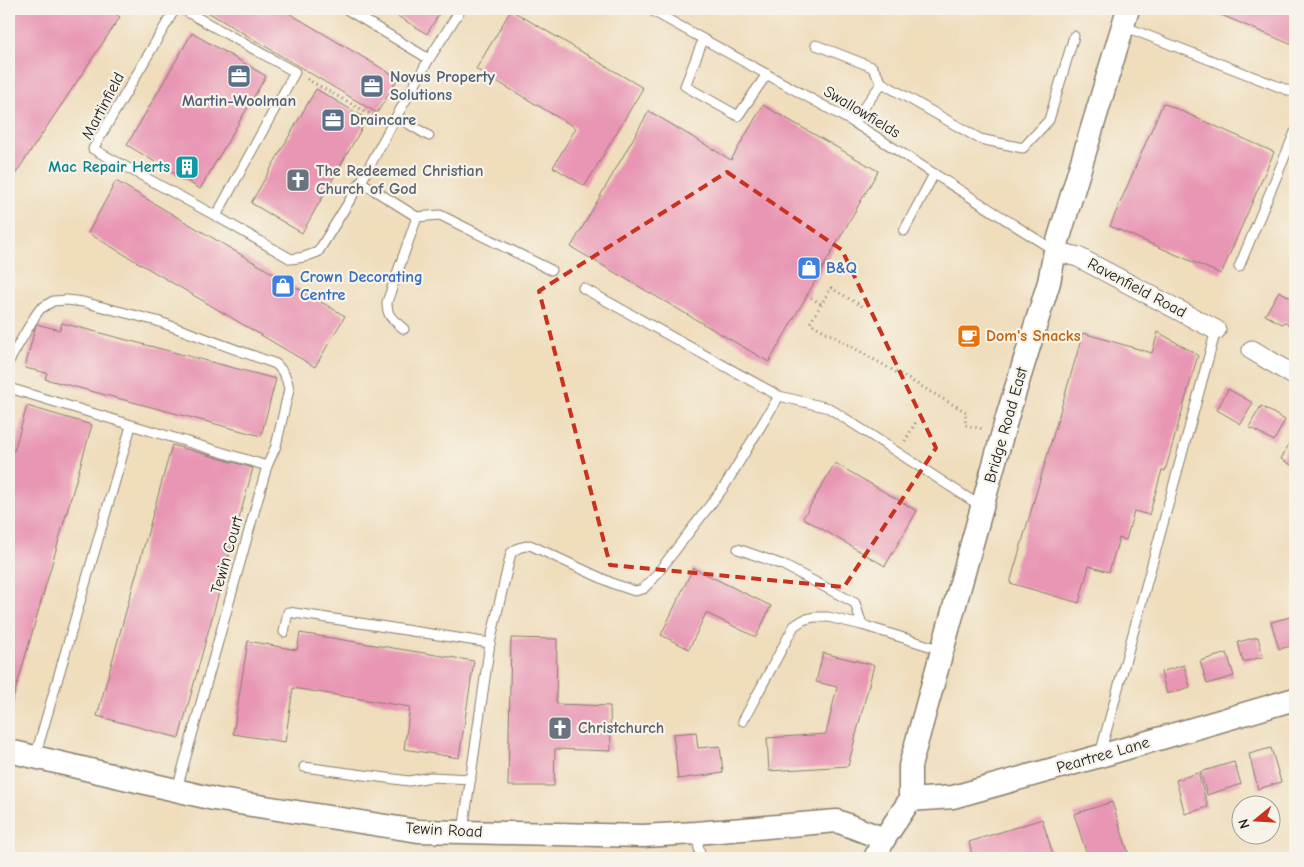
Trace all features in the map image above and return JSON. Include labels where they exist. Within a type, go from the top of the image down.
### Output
[{"type":"street","name":"Bridge Road East","points":[[910,800],[910,766],[942,650],[982,507],[1049,282],[1055,251],[1126,17]]},
{"type":"street","name":"Ravenfield Road","points":[[1055,251],[1078,257],[1216,330]]},
{"type":"street","points":[[1252,350],[1295,376]]},
{"type":"street","name":"Peartree Lane","points":[[910,800],[953,797],[1295,699]]},
{"type":"street","name":"Tewin Road","points":[[9,751],[214,799],[418,831],[643,836],[696,834],[838,821],[882,852]]},
{"type":"street","points":[[882,852],[910,800]]},
{"type":"lane","name":"Martinfield","points":[[175,9],[93,149],[291,259],[304,258],[318,252],[361,182],[429,59],[461,9]]},
{"type":"lane","points":[[182,9],[295,72],[216,216]]},
{"type":"lane","points":[[346,9],[429,59]]},
{"type":"lane","name":"Swallowfields","points":[[649,9],[853,122],[1055,251]]},
{"type":"lane","points":[[1126,17],[1295,93]]},
{"type":"lane","points":[[816,45],[872,67],[882,83],[980,139],[1023,148],[1049,120],[1074,36]]},
{"type":"lane","points":[[703,40],[685,86],[738,116],[767,74]]},
{"type":"lane","points":[[853,122],[882,83]]},
{"type":"lane","points":[[397,117],[429,136]]},
{"type":"lane","points":[[1239,267],[1295,132]]},
{"type":"lane","points":[[904,231],[934,174]]},
{"type":"lane","points":[[361,182],[417,217],[440,215],[550,270]]},
{"type":"lane","points":[[404,329],[388,316],[387,302],[417,217]]},
{"type":"lane","points":[[583,288],[778,396],[829,408],[982,507]]},
{"type":"lane","name":"Tewin Court","points":[[9,361],[40,309],[53,301],[67,300],[83,302],[157,321],[276,364],[284,372],[288,380],[289,389],[276,446],[267,466],[177,790]]},
{"type":"lane","points":[[1100,756],[1216,330]]},
{"type":"lane","points":[[9,388],[267,466]]},
{"type":"lane","points":[[463,831],[490,642],[511,553],[518,548],[530,545],[614,584],[634,591],[643,588],[653,579],[724,487],[778,396]]},
{"type":"lane","points":[[35,757],[131,426]]},
{"type":"lane","points":[[738,548],[783,564],[855,603],[862,625]]},
{"type":"lane","points":[[284,632],[288,612],[490,642]]},
{"type":"lane","points":[[743,721],[794,626],[803,620],[814,617],[828,617],[862,625],[942,650]]},
{"type":"lane","points":[[304,767],[409,781],[431,777],[471,779]]},
{"type":"lane","points":[[696,834],[701,858]]},
{"type":"path","points":[[295,72],[391,126]]},
{"type":"path","points":[[862,306],[831,288],[810,323],[966,412],[966,425],[1003,435]]},
{"type":"path","points":[[807,295],[821,304]]},
{"type":"path","points":[[898,453],[918,420]]},
{"type":"highlighted area","points":[[727,172],[842,250],[936,448],[844,587],[610,565],[539,291]]},
{"type":"building","points":[[9,9],[108,9],[120,17],[12,179],[9,177]]},
{"type":"building","points":[[208,9],[282,9],[398,78],[377,113],[206,11]]},
{"type":"building","points":[[386,9],[442,9],[427,34]]},
{"type":"building","points":[[1207,9],[1295,9],[1295,46]]},
{"type":"building","points":[[511,10],[643,88],[585,186],[553,167],[576,128],[476,69]]},
{"type":"building","points":[[192,33],[266,76],[200,189],[127,145]]},
{"type":"building","points":[[316,89],[367,119],[302,233],[251,203]]},
{"type":"building","points":[[1163,103],[1274,152],[1221,274],[1110,226]]},
{"type":"building","points":[[763,105],[878,171],[769,362],[571,247],[649,111],[731,160]]},
{"type":"building","points":[[116,181],[345,316],[315,367],[88,233]]},
{"type":"building","points":[[1279,291],[1295,300],[1295,329],[1284,322],[1282,324],[1265,315]]},
{"type":"building","points":[[62,323],[276,379],[261,436],[45,379],[47,373],[25,368],[36,324],[60,330]]},
{"type":"building","points":[[1158,332],[1198,355],[1165,471],[1162,470],[1149,515],[1134,511],[1126,540],[1119,538],[1109,572],[1089,566],[1079,603],[1010,583],[1083,333],[1152,353]]},
{"type":"building","points":[[1228,389],[1253,403],[1241,424],[1217,410]]},
{"type":"building","points":[[27,406],[92,425],[11,706],[9,705],[9,449],[14,451]]},
{"type":"building","points":[[1261,406],[1285,420],[1274,441],[1249,427]]},
{"type":"building","points":[[1291,440],[1295,442],[1295,467],[1281,459]]},
{"type":"building","points":[[172,445],[253,468],[179,738],[97,716]]},
{"type":"building","points":[[835,463],[917,511],[885,566],[803,518]]},
{"type":"building","points":[[693,568],[771,606],[756,637],[706,613],[689,649],[661,635]]},
{"type":"building","points":[[1294,616],[1295,645],[1279,649],[1271,622]]},
{"type":"building","points":[[300,633],[474,661],[459,758],[404,749],[410,707],[293,688],[285,742],[233,734],[248,641],[297,650]]},
{"type":"building","points":[[1258,637],[1263,657],[1243,662],[1238,642]]},
{"type":"building","name":"Christchurch","points":[[511,638],[557,639],[556,704],[610,706],[611,751],[555,749],[554,786],[508,786]]},
{"type":"building","points":[[823,653],[874,665],[848,766],[769,771],[767,738],[826,734],[837,687],[816,682]]},
{"type":"building","points":[[1227,653],[1234,676],[1207,684],[1200,661]]},
{"type":"building","points":[[1184,665],[1190,687],[1167,694],[1161,672]]},
{"type":"building","points":[[696,732],[698,748],[720,746],[723,773],[678,779],[673,734]]},
{"type":"building","points":[[1271,748],[1281,782],[1258,789],[1249,754]]},
{"type":"building","points":[[1234,762],[1241,784],[1207,795],[1200,772]]},
{"type":"building","points":[[1198,773],[1208,807],[1185,814],[1176,780]]},
{"type":"building","points":[[1112,802],[1130,858],[1088,858],[1074,814]]},
{"type":"building","points":[[1042,819],[1054,858],[973,858],[969,842]]},
{"type":"place","name":"Martin-Woolman","points":[[239,76]]},
{"type":"place","name":"Novus Property Solutions","points":[[372,86]]},
{"type":"place","name":"Draincare","points":[[333,120]]},
{"type":"place","name":"Mac Repair Herts","points":[[187,167]]},
{"type":"place","name":"The Redeemed Christian Church of God","points":[[298,180]]},
{"type":"place","name":"B&Q","points":[[809,268]]},
{"type":"place","name":"Crown Decorating Centre","points":[[283,286]]},
{"type":"place","name":"Dom's Snacks","points":[[969,336]]},
{"type":"place","name":"Christchurch","points":[[560,728]]}]
